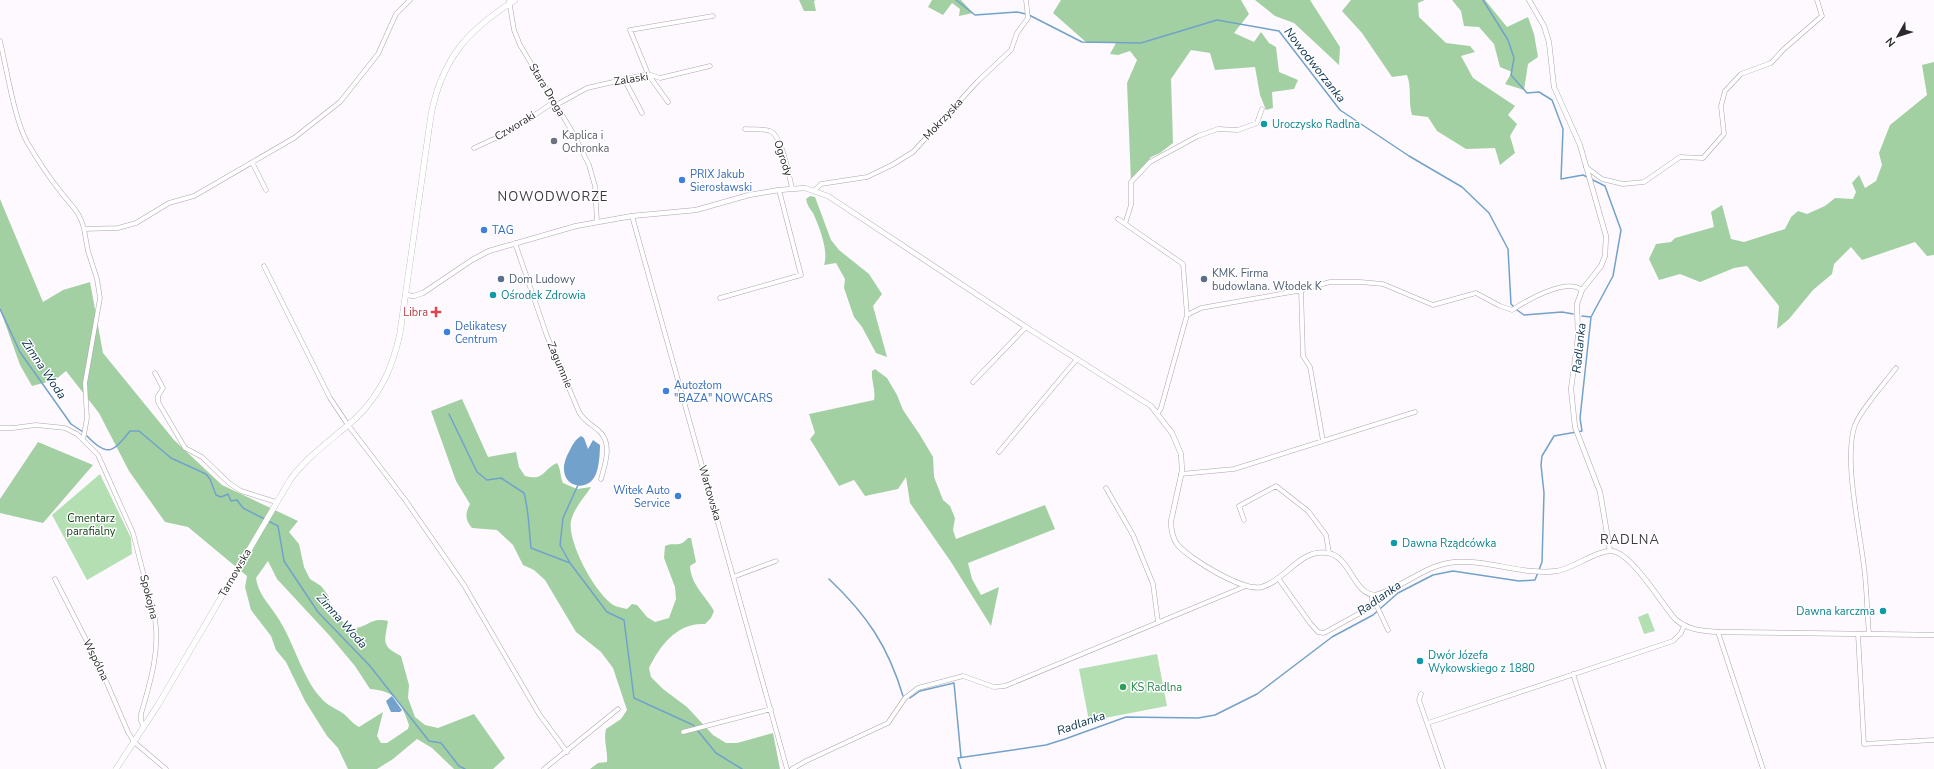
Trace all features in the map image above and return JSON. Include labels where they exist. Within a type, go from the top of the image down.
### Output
[{"type":"main road","name":"Tarnowska","points":[[116,769],[184,662],[276,502],[302,464],[348,425],[376,396],[392,364],[397,348],[406,295],[431,115],[441,77],[457,50],[472,32],[486,19],[511,1]]},
{"type":"street","points":[[84,229],[118,228],[136,223],[165,205],[194,196],[294,138],[340,102],[378,54],[396,14],[410,0]]},
{"type":"street","name":"Mokrzyska","points":[[815,190],[821,184],[867,176],[892,165],[913,152],[978,81],[1011,50],[1017,33],[1028,18],[1026,0]]},
{"type":"street","points":[[1528,0],[1544,26],[1548,42],[1554,87],[1580,145],[1606,236],[1605,256],[1601,266],[1582,290],[1577,304],[1578,337],[1572,389],[1576,429],[1600,492],[1610,551]]},
{"type":"street","points":[[1586,167],[1602,179],[1623,184],[1644,182],[1680,157],[1703,158],[1724,134],[1721,106],[1725,91],[1741,74],[1771,63],[1784,49],[1822,16],[1817,0]]},
{"type":"street","name":"Stara Droga","points":[[511,1],[514,30],[520,45],[573,133],[592,175],[597,222]]},
{"type":"street","points":[[668,102],[648,74],[630,30],[713,16]]},
{"type":"street","points":[[0,41],[20,125],[27,142],[58,188],[77,210],[81,217],[88,251],[97,279],[100,298],[84,383],[87,418],[83,440]]},
{"type":"street","name":"Zalaski","points":[[555,103],[587,88],[624,79],[648,74],[660,78],[710,66]]},
{"type":"street","points":[[624,79],[642,113]]},
{"type":"street","name":"Czworaki","points":[[474,148],[509,132],[555,103]]},
{"type":"street","points":[[1125,224],[1131,205],[1131,182],[1150,162],[1198,136],[1218,130],[1238,130],[1257,123],[1262,109]]},
{"type":"street","name":"Ogrody","points":[[745,129],[769,131],[776,135],[784,157],[792,188]]},
{"type":"street","points":[[252,162],[266,190]]},
{"type":"street","points":[[406,295],[414,296],[423,293],[472,260],[489,251],[515,243],[597,222],[632,216],[696,210],[749,195],[792,188],[815,190],[828,196],[1026,327],[1135,395],[1158,413],[1177,443],[1182,462],[1171,528],[1176,541],[1186,553],[1246,586],[1263,587],[1278,578],[1306,557],[1320,552],[1329,553],[1339,558],[1363,590],[1372,595],[1388,630]]},
{"type":"street","points":[[720,298],[801,275],[779,190]]},
{"type":"street","name":"Wartowska","points":[[632,216],[787,769]]},
{"type":"street","points":[[1118,219],[1183,264],[1187,315],[1161,408],[1158,413]]},
{"type":"street","name":"Zagumnie","points":[[515,243],[547,336],[579,412],[584,421],[601,433],[605,440],[607,448],[601,479]]},
{"type":"street","points":[[264,266],[330,398],[348,425],[406,501],[464,585],[539,714],[567,752]]},
{"type":"street","points":[[1187,315],[1201,308],[1330,282],[1383,284],[1433,305],[1476,293],[1500,306],[1512,310],[1545,292],[1573,286],[1582,290]]},
{"type":"street","points":[[1301,289],[1303,356],[1310,367],[1324,440]]},
{"type":"street","points":[[973,382],[1026,327]]},
{"type":"street","points":[[999,452],[1077,359]]},
{"type":"street","points":[[1869,634],[1864,568],[1853,479],[1852,439],[1855,424],[1896,368]]},
{"type":"street","points":[[155,373],[162,388],[158,396],[158,402],[185,448],[202,457],[229,484],[241,491],[276,502]]},
{"type":"street","points":[[1181,474],[1234,468],[1415,412]]},
{"type":"street","name":"Spokojna","points":[[0,428],[36,425],[57,427],[72,431],[98,455],[133,533],[156,630],[154,669],[140,721],[144,727]]},
{"type":"street","points":[[1244,520],[1238,506],[1276,486],[1308,511],[1326,535],[1329,553]]},
{"type":"street","points":[[1106,488],[1133,535],[1153,584],[1158,622]]},
{"type":"street","points":[[1372,595],[1386,592],[1423,573],[1450,563],[1479,564],[1543,572],[1568,568],[1603,552],[1610,551],[1617,552],[1632,565],[1669,612],[1684,626],[1693,630],[1718,632],[1934,635]]},
{"type":"street","points":[[733,576],[776,561]]},
{"type":"street","points":[[1278,578],[1318,632],[1324,633],[1372,607],[1372,595]]},
{"type":"street","name":"Wspólna","points":[[55,579],[100,667],[128,732],[134,742]]},
{"type":"street","points":[[792,769],[888,723],[905,698],[918,688],[963,676],[994,687],[1005,686],[1246,586]]},
{"type":"street","points":[[1428,723],[1674,640],[1681,634],[1684,626]]},
{"type":"street","points":[[1718,632],[1763,769]]},
{"type":"street","points":[[1858,634],[1864,744],[1934,740]]},
{"type":"street","points":[[1574,674],[1604,769]]},
{"type":"street","points":[[1421,694],[1419,700],[1443,769]]},
{"type":"street","points":[[544,769],[567,752],[618,709]]},
{"type":"street","points":[[683,732],[771,709]]},
{"type":"street","points":[[134,742],[166,769]]},
{"type":"green space","points":[[799,0],[815,0],[816,11],[804,11]]},
{"type":"green space","points":[[932,0],[961,0],[973,13],[959,16],[960,9],[952,3],[943,15],[928,7]]},
{"type":"green space","points":[[1061,0],[1241,0],[1249,14],[1234,33],[1254,42],[1261,32],[1269,43],[1276,47],[1279,72],[1298,80],[1294,89],[1272,92],[1273,108],[1266,110],[1260,95],[1255,67],[1215,70],[1210,53],[1191,50],[1171,79],[1173,143],[1160,153],[1151,157],[1131,182],[1127,83],[1137,60],[1130,51],[1118,55],[1110,54],[1116,43],[1087,43],[1053,13]]},
{"type":"green space","points":[[1255,0],[1310,0],[1340,47],[1339,65],[1294,23],[1275,16]]},
{"type":"green space","points":[[1351,0],[1425,0],[1418,3],[1419,17],[1446,43],[1470,46],[1475,52],[1461,56],[1473,78],[1515,106],[1508,115],[1517,124],[1510,136],[1515,153],[1500,165],[1495,148],[1466,149],[1437,131],[1428,117],[1412,115],[1407,75],[1392,77],[1362,33],[1342,11]]},
{"type":"green space","points":[[1452,0],[1485,0],[1507,27],[1528,17],[1534,34],[1538,57],[1528,64],[1524,90],[1505,84],[1512,72],[1500,67],[1494,44],[1479,27],[1464,26],[1461,11]]},
{"type":"green space","points":[[1934,62],[1934,255],[1927,256],[1915,242],[1862,260],[1851,247],[1834,264],[1832,274],[1813,290],[1789,319],[1777,329],[1779,306],[1747,266],[1734,268],[1700,282],[1680,274],[1659,280],[1649,259],[1656,244],[1671,242],[1675,238],[1714,227],[1711,212],[1722,205],[1731,239],[1744,242],[1785,229],[1791,217],[1798,211],[1807,214],[1825,206],[1835,198],[1853,199],[1856,192],[1852,183],[1859,175],[1865,188],[1876,181],[1882,165],[1879,153],[1890,125],[1927,95],[1922,65]]},
{"type":"green space","points":[[810,196],[815,197],[831,240],[839,250],[869,274],[882,294],[873,306],[887,357],[876,353],[862,327],[854,317],[844,288],[845,279],[836,263],[824,265],[825,253],[823,239],[806,199]]},
{"type":"green space","points":[[0,199],[43,302],[63,290],[90,282],[103,353],[174,440],[222,485],[298,521],[289,532],[299,544],[304,567],[310,579],[321,586],[328,595],[333,612],[349,628],[360,627],[377,620],[388,621],[385,638],[387,646],[401,656],[409,685],[408,698],[415,717],[425,725],[438,728],[474,714],[505,758],[493,769],[454,769],[432,748],[417,739],[393,759],[377,769],[348,769],[338,748],[327,736],[305,701],[286,662],[276,650],[271,636],[251,610],[245,587],[247,576],[188,527],[165,522],[129,471],[99,413],[66,371],[55,380],[32,386],[20,365],[0,309]],"holes":[[[268,561],[277,579],[329,635],[355,666],[370,689],[386,692],[396,699],[406,717],[409,725],[408,729],[387,743],[381,743],[377,736],[383,712],[359,727],[328,704],[314,690],[288,635],[261,593],[256,578]]]},
{"type":"green space","points":[[875,369],[887,378],[897,395],[903,410],[933,457],[934,477],[943,500],[950,506],[955,518],[953,530],[956,539],[1045,505],[1055,529],[968,563],[972,579],[981,595],[999,587],[991,626],[951,562],[910,503],[906,477],[898,489],[865,496],[854,480],[839,486],[810,439],[815,433],[809,414],[874,400],[872,371]]},
{"type":"green space","points":[[462,399],[488,457],[516,452],[519,467],[525,476],[532,477],[540,476],[557,463],[563,483],[577,489],[591,487],[574,512],[571,521],[571,530],[584,568],[607,600],[615,606],[627,609],[632,604],[637,605],[647,617],[655,622],[669,618],[676,599],[675,587],[664,558],[665,546],[679,544],[688,538],[691,538],[696,562],[690,566],[691,573],[699,590],[714,611],[711,618],[705,624],[695,624],[686,627],[678,631],[664,643],[653,659],[649,668],[651,677],[663,689],[687,707],[713,735],[726,743],[737,743],[773,733],[780,769],[590,769],[598,763],[607,762],[605,737],[606,729],[621,719],[627,710],[613,668],[601,652],[576,632],[545,580],[534,570],[523,565],[513,545],[497,530],[472,528],[468,522],[467,511],[470,504],[456,481],[431,411]]},
{"type":"green space","points":[[38,442],[93,465],[43,523],[0,513],[0,499]]},
{"type":"green space","name":"Cmentarz parafialny","points":[[100,474],[131,538],[132,554],[87,580],[52,515]]},
{"type":"green space","points":[[1648,613],[1655,631],[1644,634],[1638,617]]},
{"type":"green space","name":"KS Radlna","points":[[1157,654],[1167,706],[1089,721],[1079,669]]},
{"type":"water","points":[[581,436],[584,438],[588,449],[593,440],[600,445],[600,452],[595,476],[590,482],[577,486],[566,478],[564,471],[565,462],[570,450],[574,442]]},
{"type":"water","points":[[392,696],[402,710],[400,712],[391,712],[386,701]]},
{"type":"waterway","name":"Nowodworzanka","points":[[956,0],[975,15],[1017,12],[1026,14]]},
{"type":"waterway","name":"Radlanka","points":[[1483,0],[1508,40],[1514,58],[1511,75],[1527,93],[1539,92],[1552,100],[1563,129],[1561,179],[1583,175],[1587,177]]},
{"type":"waterway","name":"Nowodworzanka","points":[[1029,15],[1082,42],[1141,43],[1217,20],[1279,31],[1340,110],[1409,156],[1462,187],[1489,213],[1508,249],[1511,304],[1514,307]]},
{"type":"waterway","name":"Radlanka","points":[[961,769],[958,758],[1046,745],[1126,717],[1198,718],[1215,715],[1257,694],[1332,637],[1373,615],[1398,593],[1433,575],[1453,571],[1519,581],[1535,580],[1542,562],[1544,493],[1541,465],[1542,456],[1554,436],[1582,431],[1580,418],[1591,317],[1613,276],[1621,230],[1605,186],[1591,179]]},
{"type":"waterway","name":"Zimna Woda","points":[[0,309],[20,352],[71,424],[83,432]]},
{"type":"waterway","name":"Nowodworzanka","points":[[1517,310],[1524,315],[1562,312],[1573,314]]},
{"type":"waterway","points":[[1582,316],[1591,317]]},
{"type":"waterway","points":[[449,414],[477,472],[487,480],[501,478],[524,493],[528,514],[531,548],[570,563],[607,612],[624,620],[634,698],[693,725],[716,753],[742,769]]},
{"type":"waterway","name":"Zimna Woda","points":[[87,436],[100,447],[105,450],[110,450],[119,444],[130,431],[139,431],[171,458],[206,474],[210,479],[216,495],[221,497],[228,494],[231,501],[237,500],[243,508],[278,526],[284,561],[318,612],[370,666],[429,741],[441,743],[459,766],[465,769]]},
{"type":"waterway","points":[[570,563],[560,545],[563,518],[578,485]]},
{"type":"waterway","points":[[829,579],[854,605],[875,632],[883,646],[903,696]]},
{"type":"waterway","points":[[910,698],[920,691],[954,683],[961,757]]},
{"type":"place","name":"Uroczysko Radlna","points":[[1264,124]]},
{"type":"place","name":"Kaplica i Ochronka","points":[[554,141]]},
{"type":"place","name":"PRIX Jakub Sierosławski","points":[[682,180]]},
{"type":"place","name":"TAG","points":[[484,230]]},
{"type":"place","name":"Dom Ludowy","points":[[501,279]]},
{"type":"place","name":"KMK. Firma budowlana. Włodek K","points":[[1204,279]]},
{"type":"place","name":"Ośrodek Zdrowia","points":[[493,295]]},
{"type":"place","name":"Libra","points":[[436,312]]},
{"type":"place","name":"Delikatesy Centrum","points":[[447,332]]},
{"type":"place","name":"Autozłom \"BAZA\" NOWCARS","points":[[666,391]]},
{"type":"place","name":"Witek Auto Service","points":[[678,496]]},
{"type":"place","name":"Dawna Rządcówka","points":[[1394,543]]},
{"type":"place","name":"Dawna karczma","points":[[1883,611]]},
{"type":"place","name":"Dwór Józefa Wykowskiego z 1880","points":[[1420,661]]},
{"type":"place","name":"KS Radlna","points":[[1123,687]]},
{"type":"district","name":"NOWODWORZE","points":[[553,197]]},
{"type":"district","name":"RADLNA","points":[[1630,540]]}]
